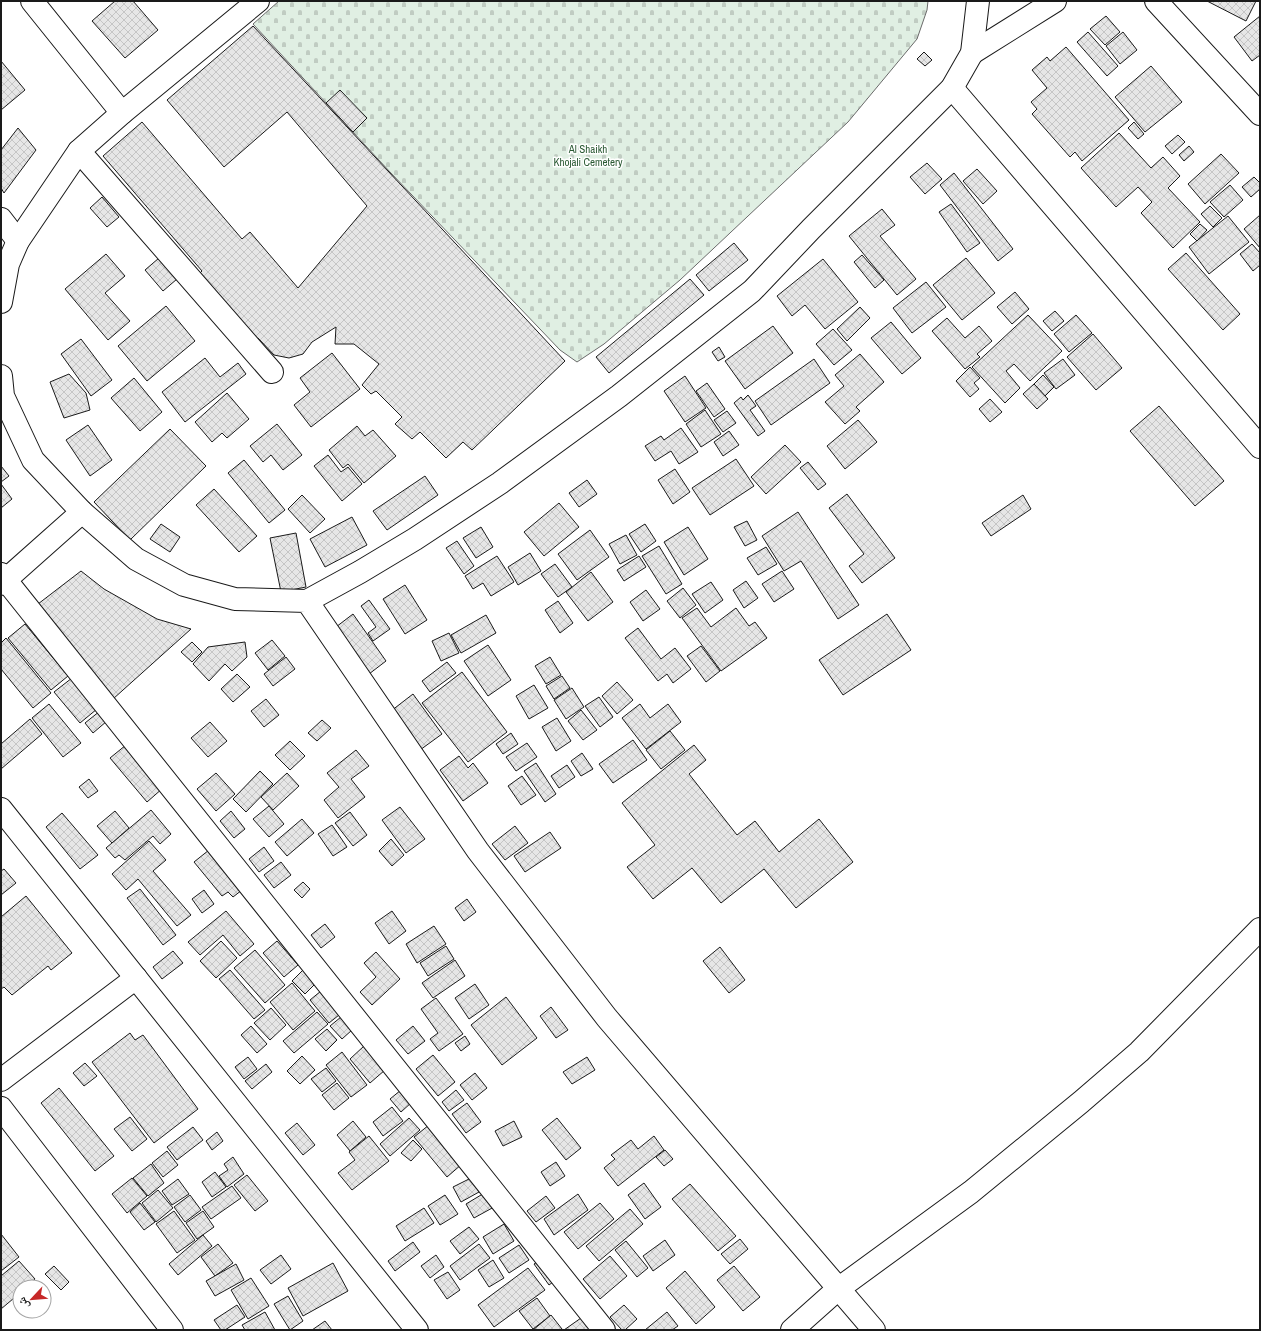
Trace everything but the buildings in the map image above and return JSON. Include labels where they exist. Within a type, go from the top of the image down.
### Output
[{"type":"street","points":[[32,1],[122,113]]},
{"type":"street","points":[[1,302],[4,263],[79,151],[122,113],[258,1]]},
{"type":"street","points":[[1,376],[3,396],[34,460],[82,512],[136,558],[184,586],[235,599],[307,601],[416,540],[500,483],[619,396],[752,291],[811,229],[952,88],[972,53],[978,1]]},
{"type":"street","points":[[972,53],[1055,1]]},
{"type":"street","points":[[1156,1],[1260,114]]},
{"type":"street","points":[[952,88],[1260,447]]},
{"type":"street","points":[[79,151],[272,372]]},
{"type":"street","points":[[1,219],[18,241]]},
{"type":"street","points":[[82,512],[3,579],[604,1330]]},
{"type":"street","points":[[307,601],[478,851],[607,1018],[874,1330]]},
{"type":"street","points":[[1,809],[417,1330]]},
{"type":"street","points":[[792,1330],[838,1289],[971,1192],[1082,1102],[1139,1052],[1260,930]]},
{"type":"street","points":[[1,1080],[136,978]]},
{"type":"street","points":[[1,1108],[172,1330]]},
{"type":"green space","name":"Al Shaikh Khojali Cemetery","points":[[279,1],[928,1],[927,10],[917,39],[848,122],[680,280],[604,344],[577,362],[560,350],[390,172],[253,24]]}]
